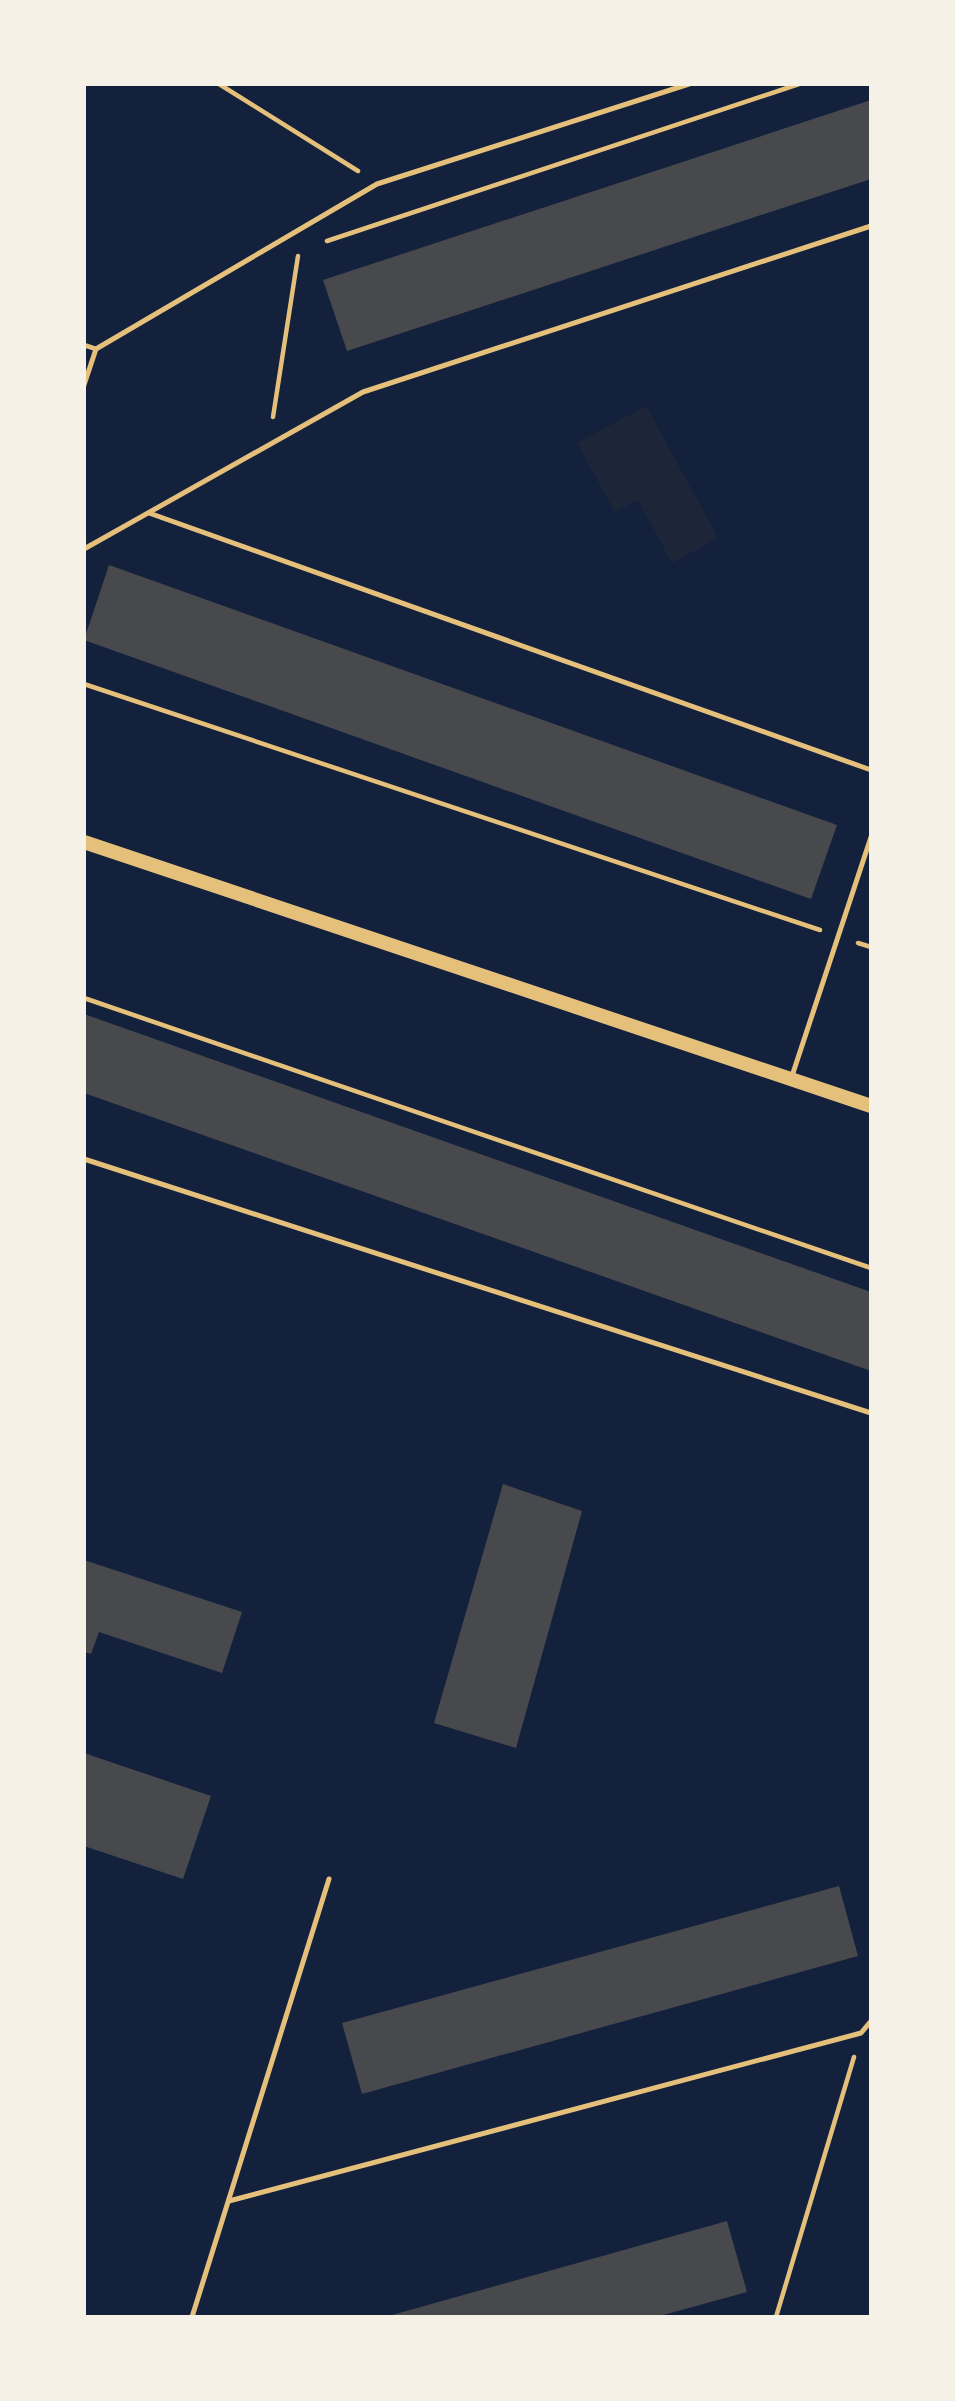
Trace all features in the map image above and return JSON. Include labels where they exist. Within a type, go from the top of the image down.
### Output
[{"type":"main road","points":[[84,842],[871,1106]]},
{"type":"lane","points":[[84,385],[96,349],[377,184],[689,84]]},
{"type":"lane","points":[[84,549],[363,392],[871,226]]},
{"type":"lane","points":[[84,345],[96,349]]},
{"type":"lane","points":[[149,513],[871,770]]},
{"type":"lane","points":[[791,1079],[871,837]]},
{"type":"lane","points":[[84,1159],[871,1413]]},
{"type":"lane","points":[[192,2317],[330,1879]]},
{"type":"lane","points":[[229,2201],[862,2033],[871,2021]]},
{"type":"path","points":[[219,84],[377,184]]},
{"type":"path","points":[[326,242],[799,84]]},
{"type":"path","points":[[268,445],[303,228]]},
{"type":"path","points":[[84,684],[871,947]]},
{"type":"path","points":[[84,998],[871,1268]]},
{"type":"path","points":[[776,2317],[862,2033]]},
{"type":"shaded area","points":[[646,406],[718,538],[672,563],[638,500],[615,512],[577,443]]},
{"type":"building","points":[[871,100],[871,179],[347,351],[323,280]]},
{"type":"building","points":[[109,565],[837,825],[811,899],[84,640]]},
{"type":"building","points":[[84,1014],[871,1292],[871,1371],[84,1093]]},
{"type":"building","points":[[503,1484],[582,1511],[516,1748],[434,1723]]},
{"type":"building","points":[[84,1560],[242,1612],[222,1673],[99,1632],[91,1654],[84,1652]]},
{"type":"building","points":[[84,1753],[211,1796],[183,1879],[84,1846]]},
{"type":"building","points":[[839,1886],[858,1956],[362,2094],[342,2023]]},
{"type":"building","points":[[727,2221],[747,2292],[656,2317],[385,2317]]}]
